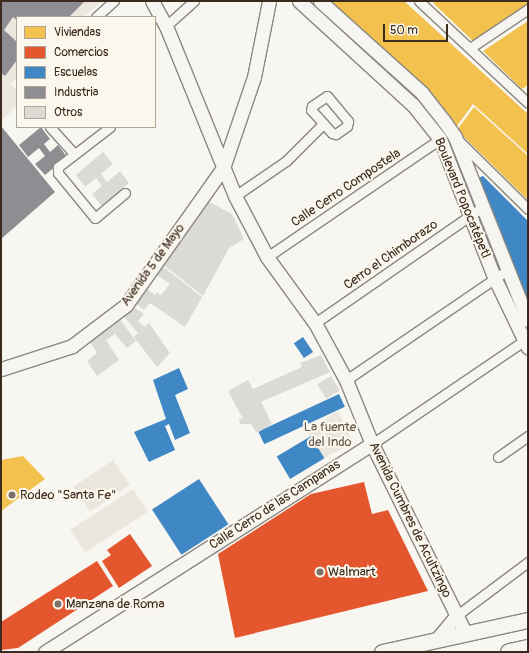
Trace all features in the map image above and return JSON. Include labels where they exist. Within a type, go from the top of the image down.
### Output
[{"type":"highway","points":[[509,652],[528,648]]},
{"type":"main road","points":[[382,652],[465,632],[528,620]]},
{"type":"street","points":[[98,16],[114,1]]},
{"type":"street","name":"Avenida Cumbres de Acultzingo","points":[[152,1],[166,26],[215,152],[235,196],[267,257],[285,286],[315,323],[346,380],[372,444],[465,632]]},
{"type":"street","points":[[166,26],[194,1]]},
{"type":"street","name":"Avenida 5 de Mayo","points":[[1,370],[72,346],[126,305],[223,168],[254,77],[269,1]]},
{"type":"street","name":"Boulevard Popocatépetl","points":[[299,1],[413,105],[440,139],[495,279],[526,342]]},
{"type":"street","name":"Boulevard Popocatépetl","points":[[320,1],[422,93],[455,137],[528,209]]},
{"type":"street","points":[[422,2],[470,48],[526,98]]},
{"type":"street","points":[[470,48],[528,9]]},
{"type":"street","points":[[235,196],[286,161],[323,124]]},
{"type":"street","points":[[51,128],[74,154]]},
{"type":"street","points":[[109,128],[58,167],[58,173],[91,216],[99,216],[125,193]]},
{"type":"street","name":"Boulevard Popocatépetl","points":[[455,137],[481,208],[528,320]]},
{"type":"street","name":"Calle Cerro Compostela","points":[[267,257],[440,139]]},
{"type":"street","name":"Cerro el Chimborazo","points":[[315,323],[481,208]]},
{"type":"street","points":[[346,380],[507,270]]},
{"type":"street","name":"Calle Cerro de las Campanas","points":[[45,652],[372,444],[526,342]]},
{"type":"street","points":[[498,457],[528,436]]},
{"type":"street","points":[[437,639],[456,616],[528,562]]},
{"type":"shaded area","points":[[1,1],[102,1],[85,16],[16,16],[16,78],[11,83],[16,90],[16,107],[1,121]]},
{"type":"green space","name":"La fuente del Indo","points":[[338,411],[353,443],[324,458],[307,430]]},
{"type":"green space","points":[[113,460],[130,485],[90,512],[73,487]]},
{"type":"green space","points":[[133,489],[148,512],[85,552],[70,530]]},
{"type":"building: Viviendas","points":[[326,1],[404,1],[528,114],[528,154],[473,104],[457,126],[438,102]]},
{"type":"building: Viviendas","points":[[436,1],[528,1],[528,4],[473,41],[433,3]]},
{"type":"building: Viviendas","points":[[528,21],[528,85],[522,89],[483,51]]},
{"type":"building: Viviendas","points":[[474,107],[528,156],[528,200],[457,130]]},
{"type":"building: Viviendas","name":"Rodeo \"Santa Fe\"","points":[[23,456],[45,479],[1,511],[1,460]]},
{"type":"building: Comercios","name":"Walmart","points":[[364,482],[372,514],[388,510],[428,591],[235,638],[218,554],[311,494]]},
{"type":"building: Comercios","points":[[130,534],[152,566],[119,588],[102,561],[111,555],[107,550]]},
{"type":"building: Comercios","name":"Manzana de Roma","points":[[97,561],[113,586],[18,648],[1,650],[1,622]]},
{"type":"building: Escuelas","points":[[483,176],[528,221],[528,302],[478,178]]},
{"type":"building: Escuelas","points":[[303,337],[313,352],[304,358],[294,343]]},
{"type":"building: Escuelas","points":[[179,368],[188,389],[175,395],[190,433],[175,440],[169,424],[165,426],[175,450],[149,462],[134,432],[166,419],[153,380]]},
{"type":"building: Escuelas","points":[[339,394],[345,407],[264,444],[258,432]]},
{"type":"building: Escuelas","points":[[311,436],[324,458],[290,479],[277,457]]},
{"type":"building: Escuelas","points":[[199,479],[228,524],[181,555],[152,509]]},
{"type":"building: Industria","points":[[1,1],[85,1],[70,16],[16,16],[16,19],[13,17],[4,30],[16,41],[16,61],[5,76],[1,73]]},
{"type":"building: Industria","points":[[1,126],[55,192],[1,239]]},
{"type":"building: Industria","points":[[42,128],[50,139],[44,144],[50,152],[58,145],[67,157],[45,175],[35,164],[45,156],[39,148],[28,157],[19,145]]},
{"type":"building: Otros","points":[[103,152],[113,164],[101,174],[107,182],[120,171],[129,183],[102,206],[92,194],[102,186],[96,178],[85,187],[76,175]]},
{"type":"building: Otros","points":[[204,199],[232,214],[244,239],[229,248],[203,296],[161,263]]},
{"type":"building: Otros","points":[[161,265],[202,297],[185,327],[150,303],[144,310],[133,301],[145,287],[155,295],[157,292],[161,295],[170,284],[154,273]]},
{"type":"building: Otros","points":[[131,305],[144,314],[138,321],[145,327],[149,323],[170,353],[157,367],[134,337],[138,333],[125,318],[125,311]]},
{"type":"building: Otros","points":[[118,317],[136,341],[127,348],[115,334],[106,340],[119,360],[97,376],[87,361],[97,353],[89,340]]},
{"type":"building: Otros","points":[[321,355],[330,372],[261,402],[272,424],[257,433],[251,424],[240,424],[239,419],[243,419],[228,391],[248,380],[253,389],[302,367],[300,363]]},
{"type":"building: Otros","points":[[331,376],[340,391],[326,399],[317,384]]},
{"type":"place","name":"Rodeo \"Santa Fe\"","points":[[12,495]]},
{"type":"place","name":"Walmart","points":[[320,572]]},
{"type":"place","name":"Manzana de Roma","points":[[58,604]]}]
